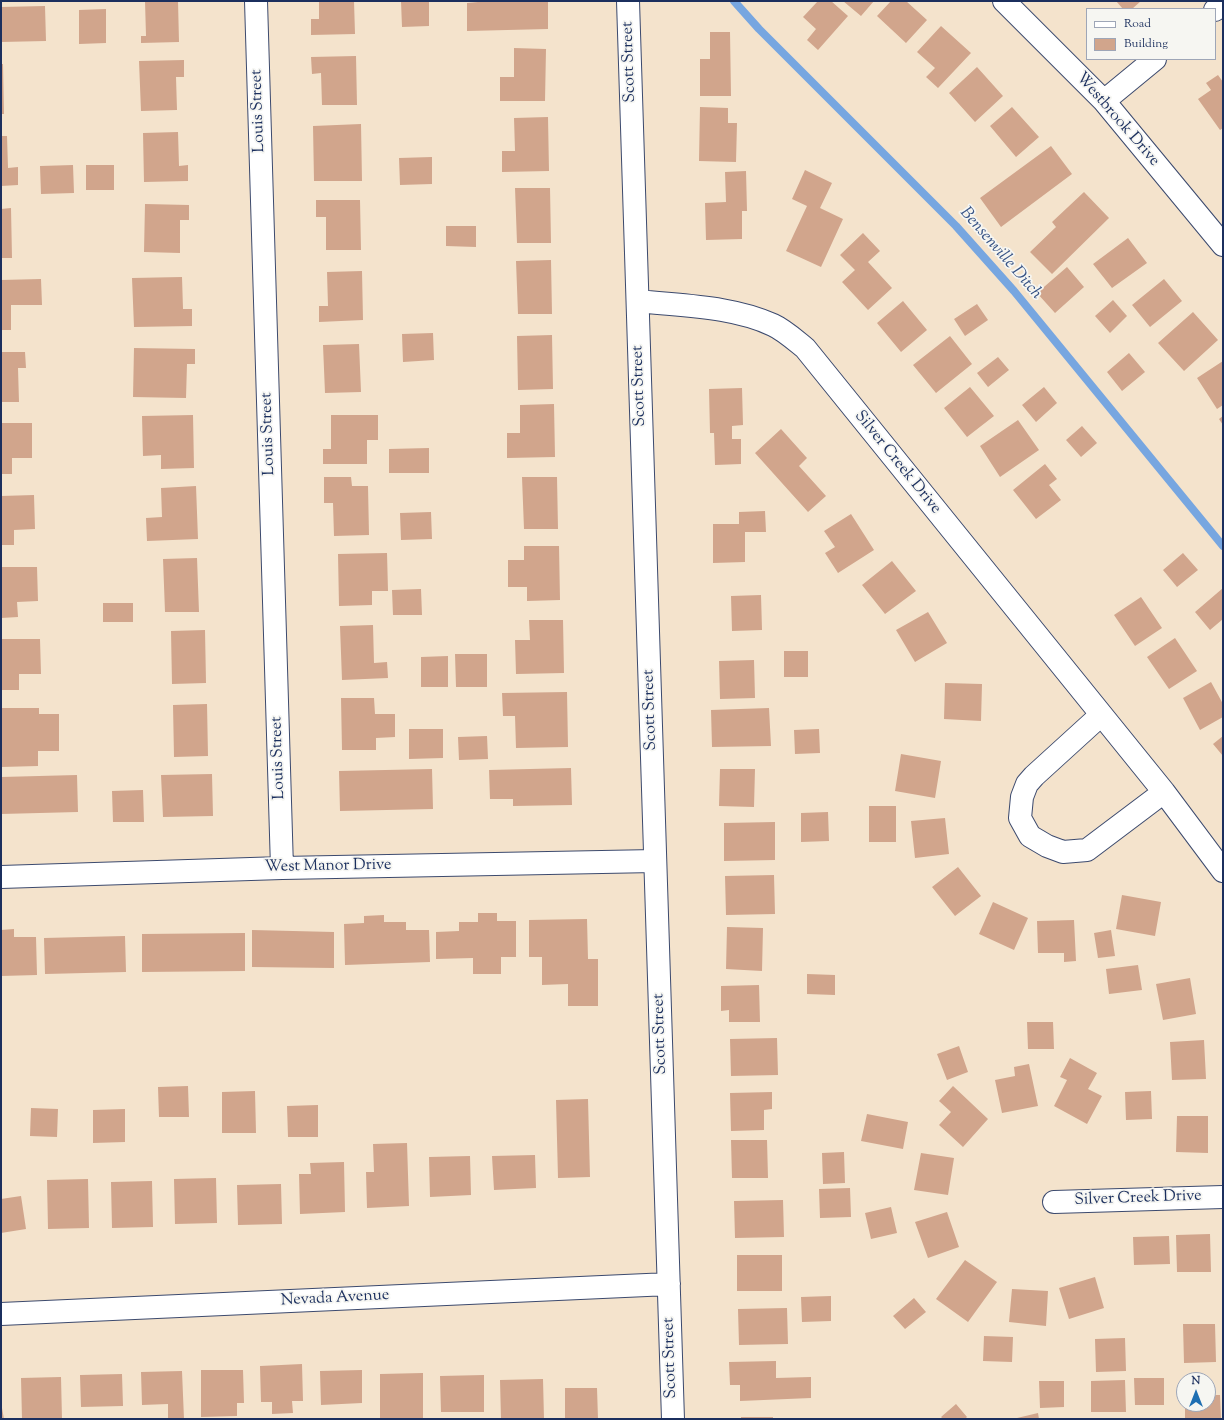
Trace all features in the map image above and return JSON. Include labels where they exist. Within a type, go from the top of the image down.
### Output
[{"type":"street","name":"Louis Street","points":[[256,1],[282,868]]},
{"type":"street","name":"Scott Street","points":[[628,1],[673,1419]]},
{"type":"street","name":"Westbrook Drive","points":[[1004,1],[1104,101],[1223,246]]},
{"type":"street","points":[[1104,101],[1154,60]]},
{"type":"street","name":"Silver Creek Drive","points":[[638,302],[702,308],[742,314],[774,325],[805,348],[1101,716],[1164,792],[1223,870]]},
{"type":"street","points":[[1101,716],[1034,776],[1028,784],[1022,797],[1020,818],[1030,836],[1047,846],[1063,852],[1088,850],[1164,792]]},
{"type":"street","name":"West Manor Drive","points":[[1,877],[282,868],[655,861]]},
{"type":"street","name":"Silver Creek Drive","points":[[1054,1202],[1223,1197]]},
{"type":"street","name":"Nevada Avenue","points":[[1,1314],[669,1284]]},
{"type":"building","points":[[145,1],[178,1],[179,42],[141,43],[141,36],[146,36]]},
{"type":"building","points":[[319,1],[354,1],[355,34],[311,35],[311,19],[319,19]]},
{"type":"building","points":[[401,1],[429,1],[429,26],[402,27]]},
{"type":"building","points":[[489,1],[548,1],[548,29],[467,31],[467,3]]},
{"type":"building","points":[[818,1],[831,1],[848,16],[818,50],[807,40],[816,29],[803,17]]},
{"type":"building","points":[[843,1],[874,1],[861,16]]},
{"type":"building","points":[[891,1],[906,1],[927,20],[906,43],[877,16]]},
{"type":"building","points":[[1116,1],[1141,1],[1133,8],[1122,8]]},
{"type":"building","points":[[45,6],[46,41],[1,42],[1,7]]},
{"type":"building","points":[[106,9],[106,43],[79,44],[79,10]]},
{"type":"building","points":[[941,26],[971,53],[938,88],[926,77],[935,68],[917,52]]},
{"type":"building","points":[[710,32],[730,32],[731,96],[700,96],[700,59],[710,59]]},
{"type":"building","points":[[514,48],[546,49],[545,101],[500,101],[500,77],[514,77]]},
{"type":"building","points":[[356,56],[357,105],[322,105],[321,73],[312,74],[311,57]]},
{"type":"building","points":[[184,60],[184,77],[176,77],[177,110],[141,111],[139,61]]},
{"type":"building","points":[[1,64],[3,64],[4,114],[1,114]]},
{"type":"building","points":[[977,67],[1003,96],[975,122],[949,93]]},
{"type":"building","points":[[1218,75],[1223,82],[1223,128],[1220,130],[1198,99],[1211,90],[1206,83]]},
{"type":"building","points":[[700,107],[728,108],[728,123],[737,123],[736,162],[699,161]]},
{"type":"building","points":[[1012,107],[1039,137],[1016,157],[990,126]]},
{"type":"building","points":[[548,117],[549,171],[502,172],[502,151],[515,151],[514,118]]},
{"type":"building","points":[[361,124],[362,181],[314,181],[313,126]]},
{"type":"building","points":[[178,132],[179,166],[188,165],[188,181],[144,182],[143,133]]},
{"type":"building","points":[[1,136],[7,136],[8,168],[18,167],[18,185],[1,186]]},
{"type":"building","points":[[1051,146],[1072,174],[1001,227],[980,198]]},
{"type":"building","points":[[432,157],[432,184],[400,185],[399,158]]},
{"type":"building","points":[[73,165],[74,193],[41,194],[40,166]]},
{"type":"building","points":[[86,165],[114,165],[114,190],[86,190]]},
{"type":"building","points":[[805,170],[832,183],[820,208],[843,219],[821,267],[786,251],[807,206],[792,199]]},
{"type":"building","points":[[746,171],[747,211],[742,211],[742,239],[706,240],[705,203],[726,202],[725,172]]},
{"type":"building","points":[[515,188],[550,188],[551,243],[517,243]]},
{"type":"building","points":[[1084,192],[1109,218],[1052,274],[1030,252],[1056,227],[1052,222]]},
{"type":"building","points":[[316,200],[360,200],[361,250],[326,250],[326,217],[316,217]]},
{"type":"building","points":[[145,204],[189,205],[189,220],[180,220],[180,253],[144,252]]},
{"type":"building","points":[[11,208],[12,258],[1,258],[1,209]]},
{"type":"building","points":[[446,226],[476,226],[476,247],[446,246]]},
{"type":"building","points":[[863,233],[880,251],[868,262],[892,288],[868,310],[842,282],[855,270],[840,255]]},
{"type":"building","points":[[1128,238],[1147,263],[1112,288],[1093,264]]},
{"type":"building","points":[[551,260],[552,314],[518,314],[516,261]]},
{"type":"building","points":[[1067,267],[1084,287],[1055,313],[1037,293]]},
{"type":"building","points":[[362,271],[363,320],[319,322],[319,306],[328,306],[327,272]]},
{"type":"building","points":[[182,277],[183,309],[192,309],[192,326],[134,327],[132,278]]},
{"type":"building","points":[[41,279],[42,305],[11,305],[11,330],[1,330],[1,280]]},
{"type":"building","points":[[1164,279],[1182,301],[1150,327],[1132,305]]},
{"type":"building","points":[[1113,300],[1127,316],[1110,333],[1095,316]]},
{"type":"building","points":[[903,301],[927,330],[901,352],[877,323]]},
{"type":"building","points":[[977,304],[988,320],[965,336],[954,319]]},
{"type":"building","points":[[1193,312],[1218,340],[1184,371],[1158,343]]},
{"type":"building","points":[[433,333],[434,360],[403,362],[402,334]]},
{"type":"building","points":[[552,335],[553,389],[518,390],[517,336]]},
{"type":"building","points":[[950,336],[972,364],[936,393],[913,365]]},
{"type":"building","points":[[359,344],[361,392],[325,393],[323,345]]},
{"type":"building","points":[[134,348],[195,349],[195,364],[187,364],[186,398],[133,397]]},
{"type":"building","points":[[1,352],[25,352],[26,368],[18,368],[19,402],[1,402]]},
{"type":"building","points":[[1129,353],[1145,372],[1122,391],[1107,372]]},
{"type":"building","points":[[998,357],[1009,370],[988,387],[977,373]]},
{"type":"building","points":[[1223,361],[1223,405],[1217,409],[1197,378]]},
{"type":"building","points":[[970,387],[994,416],[967,437],[944,408]]},
{"type":"building","points":[[1044,387],[1057,403],[1036,422],[1022,405]]},
{"type":"building","points":[[742,388],[743,425],[732,426],[732,439],[741,439],[741,464],[715,465],[714,433],[710,433],[709,389]]},
{"type":"building","points":[[554,404],[555,457],[507,458],[507,433],[520,433],[520,405]]},
{"type":"building","points":[[193,415],[194,468],[161,469],[161,455],[143,456],[142,416]]},
{"type":"building","points":[[331,415],[378,415],[378,440],[367,440],[367,464],[323,464],[323,449],[331,449]]},
{"type":"building","points":[[1223,416],[1223,425],[1219,419]]},
{"type":"building","points":[[1018,420],[1039,450],[1000,477],[980,446]]},
{"type":"building","points":[[1,423],[32,423],[32,458],[12,458],[12,474],[1,474]]},
{"type":"building","points":[[1082,426],[1097,443],[1081,457],[1066,440]]},
{"type":"building","points":[[781,429],[807,458],[799,466],[826,496],[808,512],[755,453]]},
{"type":"building","points":[[429,448],[429,473],[389,473],[389,449]]},
{"type":"building","points":[[1045,464],[1057,479],[1049,485],[1061,500],[1036,519],[1013,490]]},
{"type":"building","points":[[324,477],[351,477],[352,486],[368,486],[369,535],[334,536],[333,503],[324,503]]},
{"type":"building","points":[[522,477],[557,477],[558,529],[524,529]]},
{"type":"building","points":[[196,486],[198,539],[147,541],[146,518],[162,517],[161,488]]},
{"type":"building","points":[[34,495],[35,529],[14,530],[14,545],[1,545],[1,496]]},
{"type":"building","points":[[765,511],[766,532],[745,532],[745,562],[713,563],[713,524],[739,524],[739,512]]},
{"type":"building","points":[[431,512],[432,539],[401,540],[400,513]]},
{"type":"building","points":[[851,514],[874,550],[838,573],[825,553],[835,547],[824,531]]},
{"type":"building","points":[[524,546],[559,546],[560,600],[527,601],[527,587],[508,587],[508,560],[524,560]]},
{"type":"building","points":[[387,553],[388,591],[372,591],[372,605],[339,606],[338,554]]},
{"type":"building","points":[[1183,553],[1198,570],[1177,587],[1163,570]]},
{"type":"building","points":[[197,558],[199,612],[165,612],[163,559]]},
{"type":"building","points":[[892,561],[916,591],[885,614],[862,585]]},
{"type":"building","points":[[1,567],[37,567],[38,601],[17,602],[18,617],[1,618]]},
{"type":"building","points":[[1223,588],[1223,619],[1210,630],[1195,612]]},
{"type":"building","points":[[421,589],[422,615],[393,615],[392,590]]},
{"type":"building","points":[[761,595],[762,630],[732,631],[731,596]]},
{"type":"building","points":[[1141,597],[1162,628],[1135,646],[1114,615]]},
{"type":"building","points":[[103,603],[133,603],[133,622],[103,622]]},
{"type":"building","points":[[928,612],[947,643],[915,662],[896,630]]},
{"type":"building","points":[[529,620],[563,620],[564,673],[516,674],[515,640],[530,640]]},
{"type":"building","points":[[373,625],[374,663],[387,662],[388,678],[342,680],[340,626]]},
{"type":"building","points":[[205,630],[206,683],[172,684],[171,631]]},
{"type":"building","points":[[1175,638],[1197,671],[1169,689],[1147,657]]},
{"type":"building","points":[[1,639],[40,639],[41,674],[19,674],[19,690],[1,690]]},
{"type":"building","points":[[784,651],[808,651],[808,677],[784,677]]},
{"type":"building","points":[[455,654],[487,654],[487,687],[456,687]]},
{"type":"building","points":[[448,656],[448,687],[421,687],[421,657]]},
{"type":"building","points":[[754,660],[755,698],[720,699],[719,661]]},
{"type":"building","points":[[1211,682],[1223,704],[1223,717],[1200,730],[1183,698]]},
{"type":"building","points":[[945,683],[982,684],[981,721],[944,719]]},
{"type":"building","points":[[567,692],[568,747],[516,748],[515,716],[503,716],[502,693]]},
{"type":"building","points":[[341,698],[374,698],[375,714],[395,714],[395,737],[376,738],[376,750],[342,750]]},
{"type":"building","points":[[207,704],[208,756],[174,757],[173,705]]},
{"type":"building","points":[[1,708],[39,708],[39,714],[59,714],[59,751],[38,751],[38,766],[1,767]]},
{"type":"building","points":[[769,708],[771,746],[712,747],[711,710]]},
{"type":"building","points":[[409,729],[443,729],[443,758],[409,759]]},
{"type":"building","points":[[819,729],[820,753],[795,754],[794,730]]},
{"type":"building","points":[[487,736],[488,759],[459,760],[458,737]]},
{"type":"building","points":[[1223,736],[1223,756],[1213,744]]},
{"type":"building","points":[[901,754],[941,761],[935,798],[895,791]]},
{"type":"building","points":[[571,768],[572,805],[513,806],[513,799],[490,799],[489,770]]},
{"type":"building","points":[[432,769],[433,809],[340,811],[339,771]]},
{"type":"building","points":[[720,769],[755,769],[754,807],[719,806]]},
{"type":"building","points":[[212,774],[213,816],[163,817],[161,775]]},
{"type":"building","points":[[77,775],[78,812],[1,814],[1,777]]},
{"type":"building","points":[[143,790],[144,822],[113,822],[112,791]]},
{"type":"building","points":[[869,806],[896,806],[896,842],[869,842]]},
{"type":"building","points":[[828,812],[829,841],[801,842],[801,813]]},
{"type":"building","points":[[945,818],[949,854],[915,858],[911,821]]},
{"type":"building","points":[[775,822],[775,860],[724,861],[724,823]]},
{"type":"building","points":[[958,867],[981,896],[955,916],[932,887]]},
{"type":"building","points":[[774,875],[775,914],[726,915],[725,876]]},
{"type":"building","points":[[1122,895],[1161,902],[1155,936],[1116,929]]},
{"type":"building","points":[[993,902],[1028,918],[1014,950],[979,934]]},
{"type":"building","points":[[478,913],[497,913],[497,921],[516,921],[516,957],[501,957],[501,974],[473,974],[473,958],[436,959],[436,932],[459,931],[459,922],[478,922]]},
{"type":"building","points":[[384,915],[384,922],[406,922],[406,930],[429,930],[430,962],[345,965],[344,924],[364,923],[364,916]]},
{"type":"building","points":[[587,919],[588,959],[598,959],[598,1006],[568,1006],[568,984],[542,985],[542,957],[529,957],[529,920]]},
{"type":"building","points":[[1074,920],[1076,961],[1064,962],[1064,953],[1038,953],[1037,921]]},
{"type":"building","points":[[727,927],[763,928],[762,971],[726,969]]},
{"type":"building","points":[[14,929],[14,937],[36,937],[37,975],[1,976],[1,930]]},
{"type":"building","points":[[252,930],[334,932],[334,968],[252,967]]},
{"type":"building","points":[[1111,930],[1115,956],[1098,958],[1094,933]]},
{"type":"building","points":[[245,933],[245,971],[142,972],[142,934]]},
{"type":"building","points":[[125,936],[126,972],[45,974],[44,938]]},
{"type":"building","points":[[1138,965],[1142,990],[1109,994],[1106,969]]},
{"type":"building","points":[[807,974],[835,975],[835,995],[807,994]]},
{"type":"building","points":[[1190,978],[1196,1014],[1163,1020],[1156,984]]},
{"type":"building","points":[[759,985],[760,1022],[729,1022],[729,1010],[721,1011],[721,986]]},
{"type":"building","points":[[1027,1022],[1053,1022],[1054,1049],[1028,1049]]},
{"type":"building","points":[[777,1038],[778,1075],[731,1076],[730,1039]]},
{"type":"building","points":[[1204,1040],[1206,1079],[1172,1080],[1170,1042]]},
{"type":"building","points":[[959,1046],[968,1072],[947,1080],[937,1054]]},
{"type":"building","points":[[1070,1058],[1097,1073],[1088,1089],[1102,1096],[1087,1124],[1054,1106],[1067,1080],[1060,1077]]},
{"type":"building","points":[[1029,1064],[1038,1106],[1002,1113],[995,1080],[1015,1076],[1014,1067]]},
{"type":"building","points":[[188,1086],[189,1117],[159,1117],[158,1087]]},
{"type":"building","points":[[953,1086],[988,1119],[963,1147],[939,1125],[951,1112],[939,1101]]},
{"type":"building","points":[[255,1091],[256,1133],[222,1133],[222,1092]]},
{"type":"building","points":[[1151,1091],[1152,1119],[1126,1120],[1125,1092]]},
{"type":"building","points":[[772,1092],[772,1109],[764,1110],[764,1130],[731,1131],[730,1093]]},
{"type":"building","points":[[588,1099],[590,1177],[558,1178],[556,1100]]},
{"type":"building","points":[[318,1105],[318,1137],[288,1137],[287,1106]]},
{"type":"building","points":[[31,1108],[58,1109],[57,1137],[30,1136]]},
{"type":"building","points":[[125,1109],[125,1142],[93,1143],[93,1110]]},
{"type":"building","points":[[867,1114],[908,1122],[903,1149],[861,1141]]},
{"type":"building","points":[[1177,1116],[1208,1116],[1208,1153],[1176,1152]]},
{"type":"building","points":[[731,1140],[767,1140],[768,1178],[732,1178]]},
{"type":"building","points":[[407,1143],[409,1206],[367,1208],[366,1172],[374,1172],[373,1144]]},
{"type":"building","points":[[844,1152],[845,1183],[823,1184],[822,1153]]},
{"type":"building","points":[[921,1153],[954,1158],[948,1195],[914,1190]]},
{"type":"building","points":[[535,1155],[536,1188],[494,1190],[492,1156]]},
{"type":"building","points":[[470,1156],[471,1195],[430,1197],[429,1157]]},
{"type":"building","points":[[344,1162],[345,1212],[300,1214],[299,1174],[311,1174],[310,1163]]},
{"type":"building","points":[[216,1178],[217,1223],[175,1224],[174,1179]]},
{"type":"building","points":[[88,1179],[89,1228],[48,1229],[47,1180]]},
{"type":"building","points":[[152,1181],[153,1227],[112,1228],[111,1182]]},
{"type":"building","points":[[281,1184],[282,1224],[238,1225],[237,1185]]},
{"type":"building","points":[[850,1188],[851,1217],[820,1218],[819,1189]]},
{"type":"building","points":[[21,1196],[26,1229],[1,1233],[1,1199]]},
{"type":"building","points":[[783,1200],[784,1237],[735,1238],[734,1201]]},
{"type":"building","points":[[891,1207],[897,1233],[871,1239],[865,1213]]},
{"type":"building","points":[[947,1212],[959,1247],[928,1258],[915,1222]]},
{"type":"building","points":[[1210,1234],[1211,1272],[1177,1272],[1176,1235]]},
{"type":"building","points":[[1169,1236],[1170,1264],[1134,1265],[1133,1237]]},
{"type":"building","points":[[737,1255],[782,1255],[782,1291],[737,1291]]},
{"type":"building","points":[[965,1260],[997,1282],[968,1322],[936,1299]]},
{"type":"building","points":[[1095,1277],[1104,1308],[1069,1319],[1059,1288]]},
{"type":"building","points":[[1012,1289],[1048,1291],[1046,1326],[1009,1322]]},
{"type":"building","points":[[831,1296],[831,1321],[802,1322],[801,1297]]},
{"type":"building","points":[[914,1298],[926,1312],[905,1329],[893,1316]]},
{"type":"building","points":[[787,1308],[788,1344],[739,1345],[738,1309]]},
{"type":"building","points":[[1183,1324],[1215,1324],[1216,1362],[1184,1363]]},
{"type":"building","points":[[984,1336],[1013,1337],[1012,1362],[983,1361]]},
{"type":"building","points":[[1125,1338],[1126,1371],[1096,1372],[1095,1339]]},
{"type":"building","points":[[776,1361],[776,1378],[811,1377],[811,1398],[740,1401],[740,1385],[730,1385],[729,1362]]},
{"type":"building","points":[[302,1364],[303,1401],[292,1401],[293,1413],[272,1414],[272,1402],[261,1402],[260,1366]]},
{"type":"building","points":[[201,1370],[243,1370],[244,1403],[237,1403],[237,1416],[201,1417]]},
{"type":"building","points":[[362,1370],[362,1403],[321,1405],[320,1371]]},
{"type":"building","points":[[182,1371],[184,1419],[168,1419],[168,1404],[142,1405],[141,1372]]},
{"type":"building","points":[[423,1373],[423,1419],[380,1419],[380,1374]]},
{"type":"building","points":[[122,1374],[123,1406],[81,1407],[80,1375]]},
{"type":"building","points":[[484,1375],[484,1412],[441,1412],[440,1376]]},
{"type":"building","points":[[61,1377],[62,1419],[22,1419],[21,1378]]},
{"type":"building","points":[[1134,1378],[1164,1378],[1164,1405],[1135,1405]]},
{"type":"building","points":[[543,1379],[544,1419],[501,1419],[500,1380]]},
{"type":"building","points":[[1125,1380],[1126,1412],[1091,1412],[1091,1381]]},
{"type":"building","points":[[1039,1381],[1064,1381],[1064,1407],[1040,1408]]},
{"type":"building","points":[[565,1388],[597,1388],[598,1419],[565,1419]]},
{"type":"building","points":[[1216,1395],[1220,1395],[1221,1419],[1185,1419],[1185,1412],[1216,1412]]},
{"type":"building","points":[[956,1404],[967,1417],[965,1419],[943,1419],[941,1417]]},
{"type":"building","points":[[2,1408],[4,1419],[1,1419]]},
{"type":"building","points":[[1038,1413],[1039,1419],[1017,1419],[1017,1418]]},
{"type":"building","points":[[741,1417],[773,1417],[773,1419],[741,1419]]},
{"type":"waterway","name":"Bensenville Ditch","points":[[734,1],[759,29],[956,226],[1014,291],[1223,546]]}]
